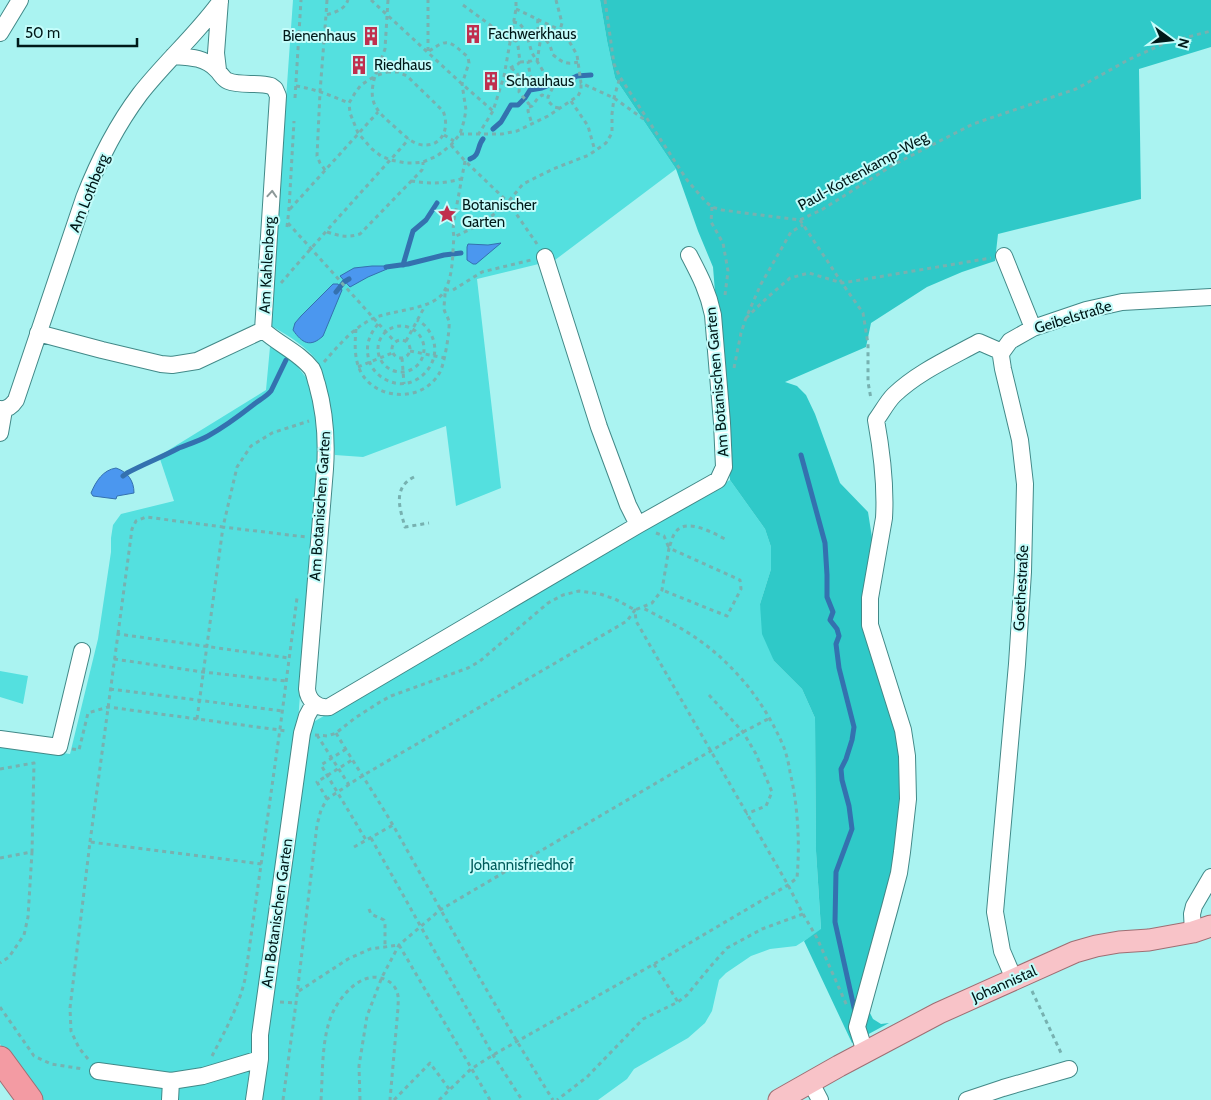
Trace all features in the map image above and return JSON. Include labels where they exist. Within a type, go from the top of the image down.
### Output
[{"type":"highway","points":[[0,1059],[30,1100]]},
{"type":"highway","points":[[0,1077],[17,1100]]},
{"type":"main road","name":"Johannistal","points":[[780,1100],[810,1081],[939,1013],[1075,952],[1096,946],[1149,940],[1202,929]]},
{"type":"street","points":[[0,33],[20,0]]},
{"type":"street","points":[[218,70],[216,54],[220,1]]},
{"type":"street","name":"Am Lothberg","points":[[0,433],[2,409],[8,408],[16,400],[84,198],[114,133],[140,94],[220,1]]},
{"type":"street","name":"Am Kahlenberg","points":[[38,333],[109,352],[172,365],[197,361],[263,330],[278,96],[275,89],[271,86],[227,80],[218,70],[205,61],[190,57],[173,56]]},
{"type":"street","name":"Am Botanischen Garten","points":[[263,330],[300,358],[312,370],[325,422],[325,469],[306,689],[314,704],[320,707],[329,707],[718,480],[722,475],[724,467],[722,423],[713,315],[704,284],[689,255]]},
{"type":"street","points":[[545,256],[599,427],[628,505],[638,525]]},
{"type":"street","points":[[1004,256],[1033,328]]},
{"type":"street","name":"Geibelstraße","points":[[1002,352],[1010,341],[1033,328],[1086,310],[1122,302],[1211,296]]},
{"type":"street","points":[[865,1052],[857,1027],[899,873],[908,799],[907,756],[903,730],[870,624],[870,598],[884,518],[882,451],[876,420],[893,396],[914,379],[979,342],[1002,352]]},
{"type":"street","name":"Goethestraße","points":[[1002,352],[1003,369],[1020,440],[1025,484],[1023,572],[1017,664],[995,912],[1002,951],[1014,979]]},
{"type":"street","points":[[0,738],[59,747],[82,651]]},
{"type":"street","name":"Am Botanischen Garten","points":[[254,1100],[260,1059],[260,1035],[310,734],[307,716],[314,704]]},
{"type":"street","points":[[1202,929],[1192,914],[1194,906],[1211,877]]},
{"type":"street","points":[[98,1072],[172,1081],[203,1076],[260,1059]]},
{"type":"street","points":[[967,1100],[975,1096],[1005,1094],[1069,1069]]},
{"type":"street","points":[[170,1100],[172,1081]]},
{"type":"street","points":[[810,1081],[820,1100]]},
{"type":"path","points":[[325,170],[317,156],[327,0]]},
{"type":"path","points":[[326,15],[339,11],[348,0]]},
{"type":"path","points":[[371,0],[493,112]]},
{"type":"path","points":[[388,0],[385,50],[375,76],[372,87],[373,99],[378,112],[409,139],[428,145],[437,142],[444,135],[446,118],[443,111],[407,76],[398,72],[387,72],[375,76],[361,85],[349,104],[350,113],[358,133],[372,150],[391,160],[406,163],[423,162],[437,156],[450,146],[460,134],[466,110],[462,84],[469,63],[468,57],[450,42],[437,45],[428,52]]},
{"type":"path","points":[[428,0],[428,52]]},
{"type":"path","points":[[478,135],[493,112],[506,67],[516,0]]},
{"type":"path","points":[[556,0],[562,24],[560,30]]},
{"type":"path","points":[[605,0],[614,64],[620,77],[687,180],[705,202],[712,207],[711,222],[723,243],[728,271],[723,306],[713,315]]},
{"type":"path","points":[[463,5],[510,40],[516,41],[520,62]]},
{"type":"path","points":[[460,134],[502,134],[517,131],[571,101],[578,96],[581,90],[577,55],[569,41],[560,30],[516,9]]},
{"type":"path","points":[[538,19],[537,26],[541,36],[549,42],[552,54],[564,63],[578,62]]},
{"type":"path","points":[[513,22],[519,23],[524,29],[536,61],[553,87],[548,101],[554,107],[560,108]]},
{"type":"path","name":"Paul-Kottenkamp-Weg","points":[[712,207],[722,210],[800,220],[823,209],[893,164],[973,124],[1076,90],[1128,60],[1165,43],[1211,31]]},
{"type":"path","points":[[536,61],[541,36]]},
{"type":"path","points":[[520,85],[531,83],[533,80],[530,75],[528,61]]},
{"type":"path","points":[[511,68],[520,62],[536,61]]},
{"type":"path","points":[[506,67],[515,70],[519,75],[519,92],[530,107]]},
{"type":"path","points":[[454,237],[479,225],[493,215],[508,202],[523,184],[553,169],[589,155],[606,143],[612,133],[614,98],[620,77]]},
{"type":"path","points":[[580,81],[614,98],[648,122]]},
{"type":"path","points":[[296,86],[320,92],[349,104]]},
{"type":"path","points":[[532,124],[528,111],[530,107],[542,94],[548,97]]},
{"type":"path","points":[[571,101],[588,126],[595,151]]},
{"type":"path","points":[[289,209],[378,112]]},
{"type":"path","points":[[444,135],[454,141]]},
{"type":"path","points":[[280,285],[409,139]]},
{"type":"path","points":[[445,290],[453,290],[482,272],[545,256],[508,202],[450,146]]},
{"type":"path","points":[[356,329],[355,353],[358,367],[371,384],[382,391],[405,395],[420,391],[431,383],[440,372],[445,358],[450,322],[444,310],[445,290],[451,270],[454,242],[453,230],[465,161]]},
{"type":"path","points":[[327,232],[343,236],[360,234],[422,170],[423,162]]},
{"type":"path","points":[[411,181],[431,184],[461,179]]},
{"type":"path","points":[[800,220],[863,313],[868,344],[868,382],[876,420]]},
{"type":"path","points":[[288,223],[395,342]]},
{"type":"path","points":[[734,369],[741,333],[761,284],[792,232],[803,225]]},
{"type":"path","points":[[746,318],[790,278],[809,273],[842,283],[1004,256]]},
{"type":"path","points":[[314,374],[343,341],[356,329],[373,318],[425,306],[442,295],[445,290]]},
{"type":"path","points":[[406,341],[425,306]]},
{"type":"path","points":[[378,324],[368,342],[367,352],[370,362],[380,376],[388,381],[404,384],[415,381],[424,375],[431,366],[434,356],[435,345],[432,335],[426,326],[417,320]]},
{"type":"path","points":[[401,326],[412,329],[422,339],[424,346],[422,359],[414,368],[404,372],[396,372],[389,369],[380,358],[378,351],[378,344],[381,338],[390,329],[401,326]]},
{"type":"path","points":[[398,340],[406,341],[410,347],[406,357],[402,358],[392,353],[392,345],[398,340]]},
{"type":"path","points":[[410,351],[445,358]]},
{"type":"path","points":[[358,367],[392,353]]},
{"type":"path","points":[[402,358],[404,384]]},
{"type":"path","points":[[197,719],[224,527],[237,467],[251,446],[272,433],[310,421]]},
{"type":"path","points":[[414,477],[407,480],[400,492],[399,501],[405,527],[429,523]]},
{"type":"path","points":[[98,1072],[79,1048],[71,1031],[70,1008],[132,529],[136,522],[146,517],[319,539]]},
{"type":"path","points":[[638,525],[664,536],[670,548],[740,580],[742,590],[727,616],[662,590]]},
{"type":"path","points":[[282,1100],[298,992],[317,825],[327,799],[362,776],[627,620],[635,610],[652,603],[662,590],[675,532],[682,526],[691,525],[727,540]]},
{"type":"path","points":[[79,750],[88,713],[108,708],[328,736],[336,733],[355,718],[391,696],[468,668],[480,661],[548,602],[563,595],[579,592],[600,594],[615,599],[635,610]]},
{"type":"path","points":[[439,1100],[471,1069],[493,1055],[654,964],[797,878],[799,853],[794,789],[785,751],[770,718],[758,698],[741,677],[719,656],[698,639],[643,608]]},
{"type":"path","points":[[635,610],[636,621],[788,885],[816,938],[857,1027]]},
{"type":"path","points":[[118,634],[289,658]]},
{"type":"path","points":[[114,659],[286,681],[262,864],[242,992],[203,1076]]},
{"type":"path","points":[[110,689],[283,711]]},
{"type":"path","points":[[709,695],[743,732],[756,754],[772,792],[766,806],[746,814]]},
{"type":"path","points":[[360,1100],[359,1066],[367,1016],[382,977],[399,945],[440,910],[710,751],[770,718]]},
{"type":"path","points":[[336,733],[393,825],[516,1041],[555,1100],[587,1077],[643,1019],[678,1002],[687,995],[727,948],[762,929],[803,914]]},
{"type":"path","points":[[310,734],[332,758],[349,785]]},
{"type":"path","points":[[346,749],[321,765],[366,840]]},
{"type":"path","points":[[327,799],[317,782],[352,760]]},
{"type":"path","points":[[0,769],[34,763],[28,917],[24,935],[9,957],[0,963]]},
{"type":"path","points":[[354,847],[393,825]]},
{"type":"path","points":[[371,838],[493,1055],[522,1100]]},
{"type":"path","points":[[90,842],[262,864]]},
{"type":"path","points":[[0,858],[32,852]]},
{"type":"path","points":[[369,909],[371,914],[384,920],[384,947]]},
{"type":"path","points":[[298,992],[348,958],[370,949],[399,945]]},
{"type":"path","points":[[399,945],[490,1100]]},
{"type":"path","points":[[654,964],[678,1002]]},
{"type":"path","points":[[321,1100],[326,1030],[334,1009],[348,990],[358,982],[382,977],[393,984],[398,992],[392,1100]]},
{"type":"path","points":[[1038,1003],[1069,1069]]},
{"type":"path","points":[[0,1007],[34,1056],[51,1064],[98,1072]]},
{"type":"path","points":[[392,1100],[430,1063],[449,1089]]},
{"type":"green space","name":"Botanischer Garten","points":[[293,0],[600,0],[615,78],[676,169],[555,260],[477,279],[501,488],[456,506],[446,426],[363,457],[335,455],[332,426],[321,369],[317,361],[303,346],[270,325]]},
{"type":"green space","points":[[270,347],[278,349],[294,362],[308,380],[317,422],[318,438],[298,722],[247,1088],[251,1089],[250,1100],[41,1100],[0,1044],[0,744],[70,754],[98,639],[111,552],[113,525],[121,514],[174,501],[159,456],[266,390]]},
{"type":"green space","name":"Johannisfriedhof","points":[[730,480],[765,529],[771,547],[771,569],[760,604],[774,661],[802,689],[815,718],[816,851],[821,930],[796,946],[770,949],[751,956],[726,973],[719,980],[712,1011],[705,1023],[688,1038],[634,1069],[627,1079],[598,1100],[260,1100],[310,724]]},
{"type":"green space","points":[[0,671],[28,676],[23,704],[0,697]]},
{"type":"shaded area","points":[[600,0],[1211,0],[1211,47],[1139,69],[1141,199],[998,234],[995,261],[962,272],[927,287],[871,323],[866,347],[785,382],[797,386],[806,395],[815,414],[840,483],[868,512],[873,544],[874,625],[910,728],[895,914],[881,972],[869,1002],[869,1011],[873,1019],[881,1024],[889,1023],[852,1043],[804,941],[821,929],[816,851],[815,718],[802,689],[774,661],[762,634],[760,604],[771,569],[771,547],[765,529],[730,480],[713,267],[676,169],[615,78]]},
{"type":"shaded area","points":[[501,243],[476,264],[467,260],[468,244],[488,245]]},
{"type":"shaded area","points":[[390,266],[350,287],[340,276],[354,268]]},
{"type":"shaded area","points":[[333,284],[338,284],[342,290],[323,336],[310,343],[303,341],[293,330],[295,323]]},
{"type":"shaded area","points":[[116,468],[130,478],[134,493],[117,496],[116,499],[93,496],[91,493],[100,477],[107,471]]},
{"type":"waterway","points":[[525,98],[530,90],[569,80],[577,76],[591,75]]},
{"type":"waterway","points":[[493,129],[501,122],[511,105],[518,105],[523,100]]},
{"type":"waterway","points":[[470,159],[477,153],[483,139]]},
{"type":"waterway","points":[[403,265],[413,231],[426,220],[437,203]]},
{"type":"waterway","points":[[386,267],[461,253]]},
{"type":"waterway","points":[[336,292],[349,279]]},
{"type":"waterway","points":[[123,476],[179,448],[205,438],[265,397],[271,391],[286,360]]},
{"type":"waterway","points":[[801,455],[825,543],[827,597],[833,612],[830,620],[837,629],[839,636],[836,644],[839,668],[854,727],[852,740],[841,769],[852,829],[836,872],[835,922],[855,1012]]},
{"type":"place","name":"Fachwerkhaus","points":[[473,34]]},
{"type":"place","name":"Bienenhaus","points":[[371,36]]},
{"type":"place","name":"Riedhaus","points":[[359,65]]},
{"type":"place","name":"Schauhaus","points":[[491,81]]},
{"type":"place","name":"Botanischer Garten","points":[[447,214]]}]
